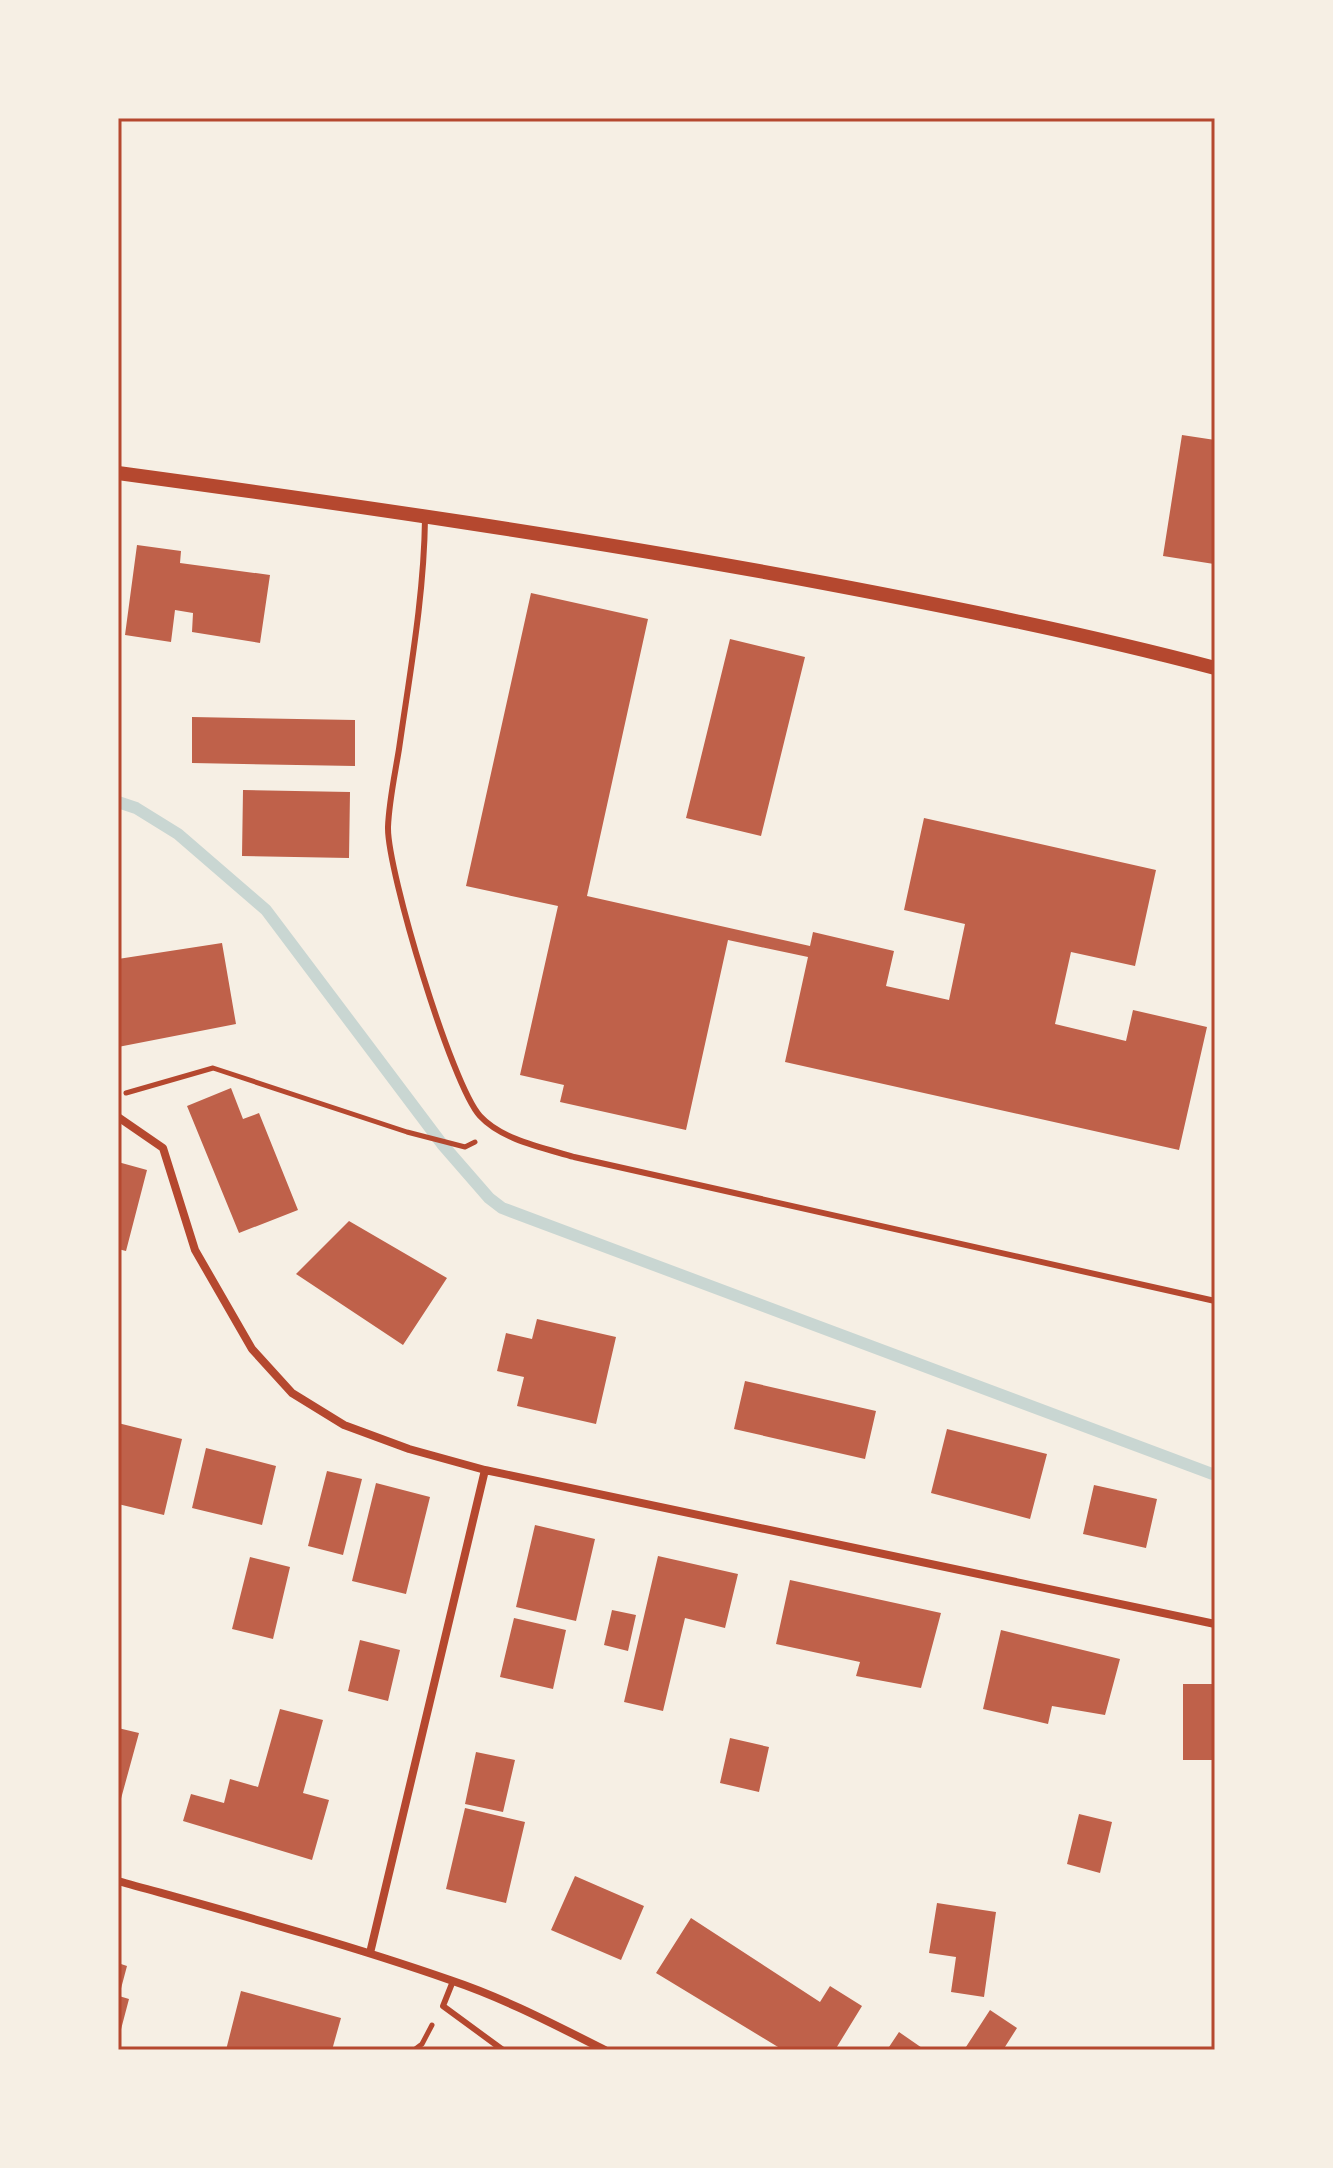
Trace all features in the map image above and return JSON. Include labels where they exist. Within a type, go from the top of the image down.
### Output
[{"type":"street","points":[[118,473],[425,514],[753,570],[994,615],[1215,668]]},
{"type":"street","points":[[118,1117],[163,1148],[195,1250],[252,1349],[292,1393],[344,1425],[409,1449],[485,1470],[1215,1624]]},
{"type":"street","points":[[370,1953],[485,1470]]},
{"type":"street","points":[[118,1881],[370,1953],[453,1981],[538,2016],[605,2050]]},
{"type":"lane","points":[[425,514],[424,569],[391,803],[389,842],[394,872],[437,1016],[454,1066],[478,1114],[510,1135],[574,1157],[1215,1301]]},
{"type":"lane","points":[[453,1981],[443,2006],[503,2050]]},
{"type":"path","points":[[118,1096],[213,1068],[407,1132],[465,1147]]},
{"type":"building","points":[[1182,435],[1215,440],[1214,564],[1163,556]]},
{"type":"building","points":[[137,545],[181,551],[180,563],[270,575],[260,643],[192,632],[193,613],[175,610],[171,642],[125,635]]},
{"type":"building","points":[[531,593],[648,619],[587,896],[810,946],[813,932],[894,951],[886,986],[949,1000],[965,924],[904,910],[924,818],[1156,870],[1135,966],[1071,952],[1055,1024],[1126,1041],[1133,1010],[1207,1027],[1179,1150],[785,1062],[808,957],[728,940],[686,1130],[560,1102],[564,1085],[520,1075],[558,906],[466,886]]},
{"type":"building","points":[[730,639],[805,657],[761,836],[686,818]]},
{"type":"building","points":[[192,717],[355,720],[355,766],[192,763]]},
{"type":"building","points":[[243,790],[350,792],[349,858],[242,856]]},
{"type":"building","points":[[222,943],[236,1024],[118,1047],[118,959]]},
{"type":"building","points":[[231,1088],[243,1119],[259,1113],[298,1210],[239,1233],[187,1106]]},
{"type":"building","points":[[118,1162],[147,1170],[126,1251],[118,1249]]},
{"type":"building","points":[[349,1221],[447,1278],[403,1345],[296,1274]]},
{"type":"building","points":[[537,1319],[616,1337],[596,1424],[517,1406],[524,1377],[497,1371],[506,1333],[532,1339]]},
{"type":"building","points":[[745,1381],[876,1411],[865,1459],[734,1429]]},
{"type":"building","points":[[118,1423],[182,1439],[164,1515],[118,1504]]},
{"type":"building","points":[[947,1429],[1047,1454],[1030,1519],[931,1493]]},
{"type":"building","points":[[206,1448],[276,1466],[262,1525],[192,1508]]},
{"type":"building","points":[[327,1471],[362,1479],[343,1555],[308,1546]]},
{"type":"building","points":[[376,1483],[430,1497],[406,1594],[352,1581]]},
{"type":"building","points":[[1094,1485],[1157,1499],[1146,1548],[1083,1534]]},
{"type":"building","points":[[535,1525],[595,1539],[576,1621],[516,1607]]},
{"type":"building","points":[[658,1556],[738,1574],[725,1628],[685,1618],[663,1711],[624,1702]]},
{"type":"building","points":[[250,1557],[290,1567],[273,1639],[232,1629]]},
{"type":"building","points":[[790,1580],[941,1613],[921,1688],[856,1676],[860,1662],[776,1644]]},
{"type":"building","points":[[612,1610],[636,1615],[628,1651],[604,1645]]},
{"type":"building","points":[[514,1618],[566,1630],[553,1689],[500,1677]]},
{"type":"building","points":[[1001,1630],[1120,1659],[1105,1715],[1052,1706],[1048,1724],[983,1709]]},
{"type":"building","points":[[360,1640],[400,1650],[388,1701],[348,1691]]},
{"type":"building","points":[[1183,1684],[1215,1684],[1215,1760],[1183,1760]]},
{"type":"building","points":[[280,1709],[323,1720],[303,1793],[329,1800],[312,1860],[183,1821],[191,1794],[224,1803],[230,1779],[258,1787]]},
{"type":"building","points":[[118,1728],[139,1733],[119,1806],[118,1806]]},
{"type":"building","points":[[730,1738],[769,1747],[759,1792],[720,1783]]},
{"type":"building","points":[[476,1752],[515,1760],[503,1812],[465,1804]]},
{"type":"building","points":[[465,1808],[525,1822],[506,1903],[446,1889]]},
{"type":"building","points":[[1079,1814],[1112,1822],[1100,1873],[1067,1864]]},
{"type":"building","points":[[575,1876],[644,1906],[621,1960],[551,1930]]},
{"type":"building","points":[[937,1903],[996,1912],[984,1997],[951,1992],[956,1957],[929,1953]]},
{"type":"building","points":[[691,1918],[820,2002],[830,1986],[862,2006],[835,2050],[783,2050],[656,1973]]},
{"type":"building","points":[[118,1963],[127,1966],[119,1996],[129,1999],[119,2037]]},
{"type":"building","points":[[241,1991],[341,2018],[332,2050],[226,2050]]},
{"type":"building","points":[[990,2010],[1017,2028],[1003,2050],[964,2050]]},
{"type":"building","points":[[899,2032],[925,2050],[887,2050]]},
{"type":"waterway","points":[[118,802],[136,808],[178,834],[266,910],[442,1144],[489,1198],[502,1208],[1215,1475]]}]
